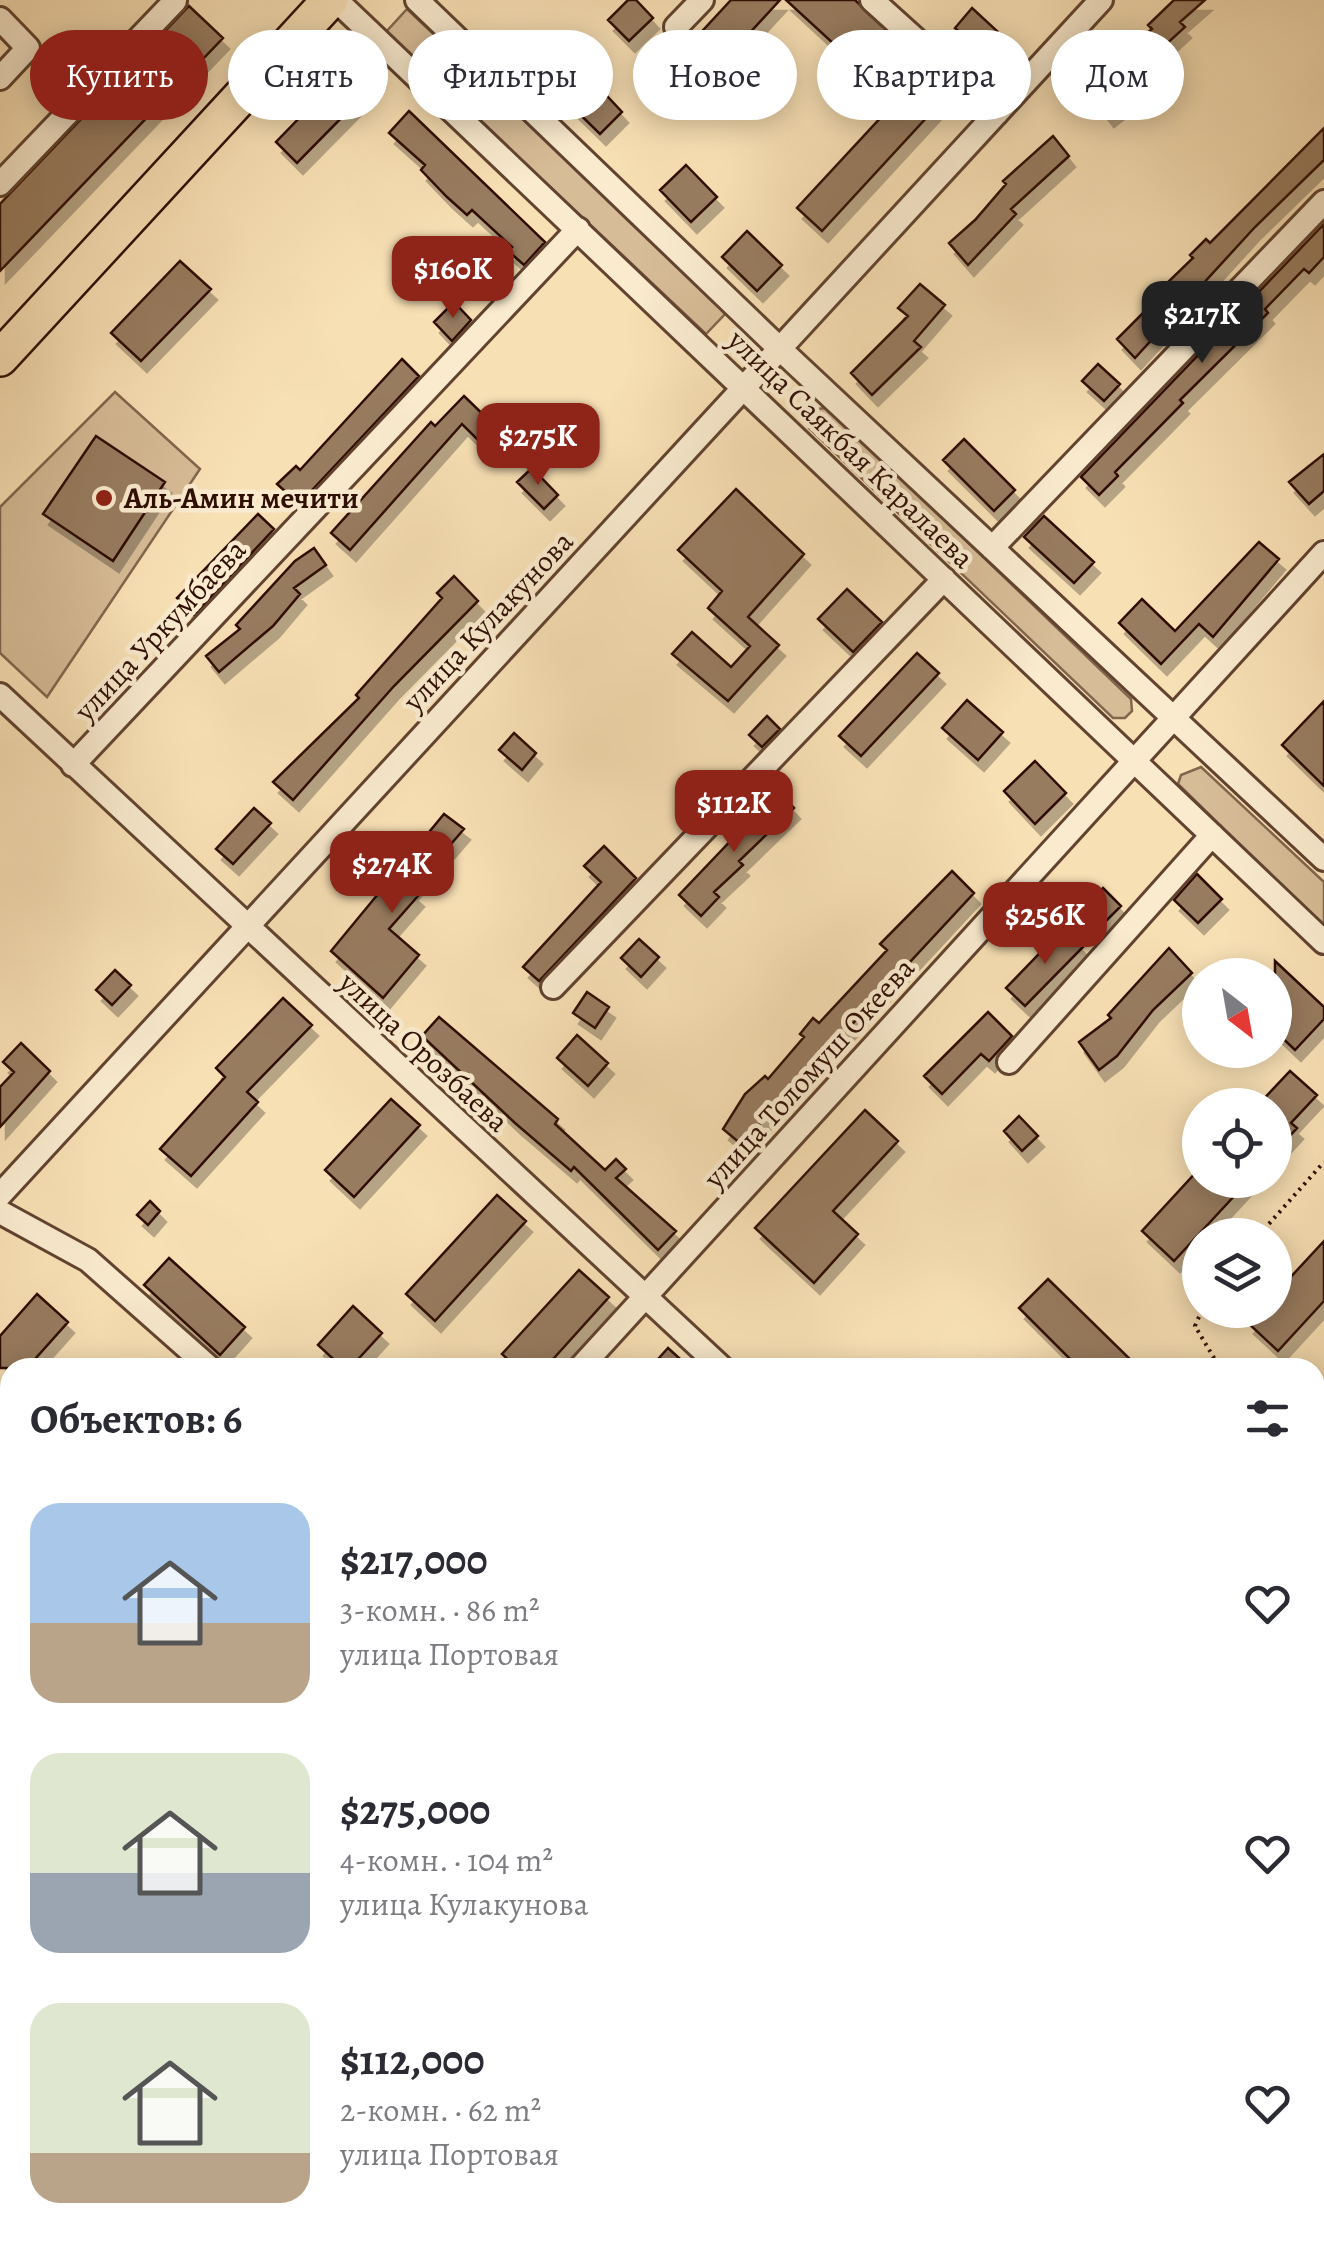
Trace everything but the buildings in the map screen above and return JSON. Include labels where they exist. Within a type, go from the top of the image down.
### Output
[{"type":"highway","points":[[0,358],[333,0]]},
{"type":"street","name":"улица Саякбая Каралаева","points":[[333,0],[1324,942]]},
{"type":"street","name":"улица Саякбая Каралаева","points":[[417,0],[780,349],[1324,859]]},
{"type":"street","points":[[676,27],[702,0]]},
{"type":"street","points":[[872,0],[905,30]]},
{"type":"street","name":"улица Кулакунова","points":[[1031,77],[1102,0]]},
{"type":"street","points":[[0,184],[175,1]]},
{"type":"street","points":[[0,18],[28,48],[0,78]]},
{"type":"street","name":"улица Кулакунова","points":[[0,1195],[992,120]]},
{"type":"street","points":[[992,548],[1324,202]]},
{"type":"street","name":"улица Уркумбаева","points":[[74,765],[578,229]]},
{"type":"street","name":"улица Толомуш Океева","points":[[589,1358],[1324,553]]},
{"type":"street","points":[[553,988],[944,579]]},
{"type":"street","name":"улица Орозбаева","points":[[0,695],[711,1358]]},
{"type":"street","points":[[1009,1062],[1212,835]]},
{"type":"street","points":[[0,1212],[88,1260],[199,1358]]},
{"type":"path","points":[[1274,1218],[1324,1162]]},
{"type":"path","points":[[1197,1328],[1214,1358]]},
{"type":"shaded area","points":[[407,9],[429,30],[408,30],[408,53],[388,30]]},
{"type":"shaded area","points":[[479,120],[524,120],[727,312],[706,334]]},
{"type":"shaded area","points":[[115,392],[200,469],[47,697],[0,653],[0,507]]},
{"type":"shaded area","points":[[828,408],[1131,699],[1132,711],[1125,718],[1113,718],[809,428],[809,416],[816,409]]},
{"type":"shaded area","points":[[1201,767],[1324,882],[1324,927],[1178,784],[1181,775]]},
{"type":"place","name":"Аль-Амин мечити","points":[[104,498]]}]
